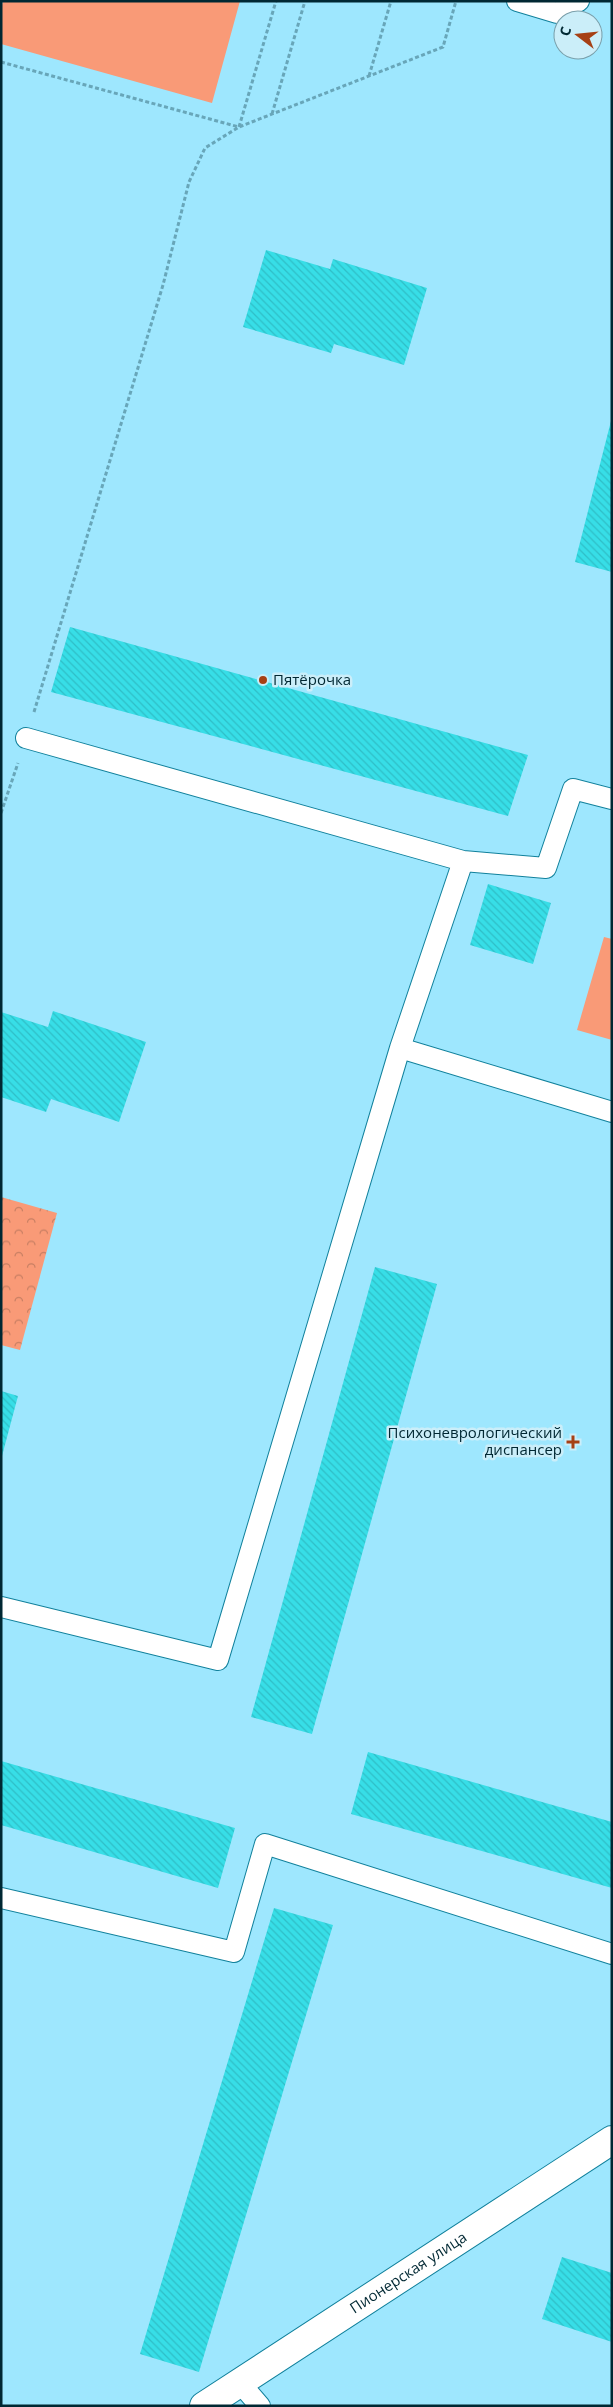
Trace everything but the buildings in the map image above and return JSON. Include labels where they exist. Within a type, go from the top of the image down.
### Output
[{"type":"street","name":"Пионерская улица","points":[[204,2406],[612,2140]]},
{"type":"lane","points":[[517,1],[556,13],[579,1]]},
{"type":"lane","points":[[26,738],[463,861],[546,868],[573,788],[612,800]]},
{"type":"lane","points":[[1,1607],[218,1660],[400,1048],[463,861]]},
{"type":"lane","points":[[400,1048],[612,1112]]},
{"type":"lane","points":[[1,1898],[234,1952],[265,1844],[612,1954]]},
{"type":"lane","points":[[240,2383],[260,2406]]},
{"type":"path","points":[[239,127],[276,1]]},
{"type":"path","points":[[272,115],[305,1]]},
{"type":"path","points":[[369,76],[391,1]]},
{"type":"path","points":[[1,813],[26,738],[160,295],[189,182],[205,148],[239,127],[443,47],[456,1]]},
{"type":"path","points":[[1,62],[239,127]]},
{"type":"green space","points":[[3,1],[240,1],[212,103],[1,44],[1,9]]},
{"type":"green space","points":[[604,937],[612,939],[612,1040],[577,1030]]},
{"type":"green space","points":[[1,1197],[57,1213],[20,1350],[1,1345]]},
{"type":"place","name":"Пятёрочка","points":[[263,680]]},
{"type":"place","name":"Психоневрологический диспансер","points":[[573,1442]]}]
